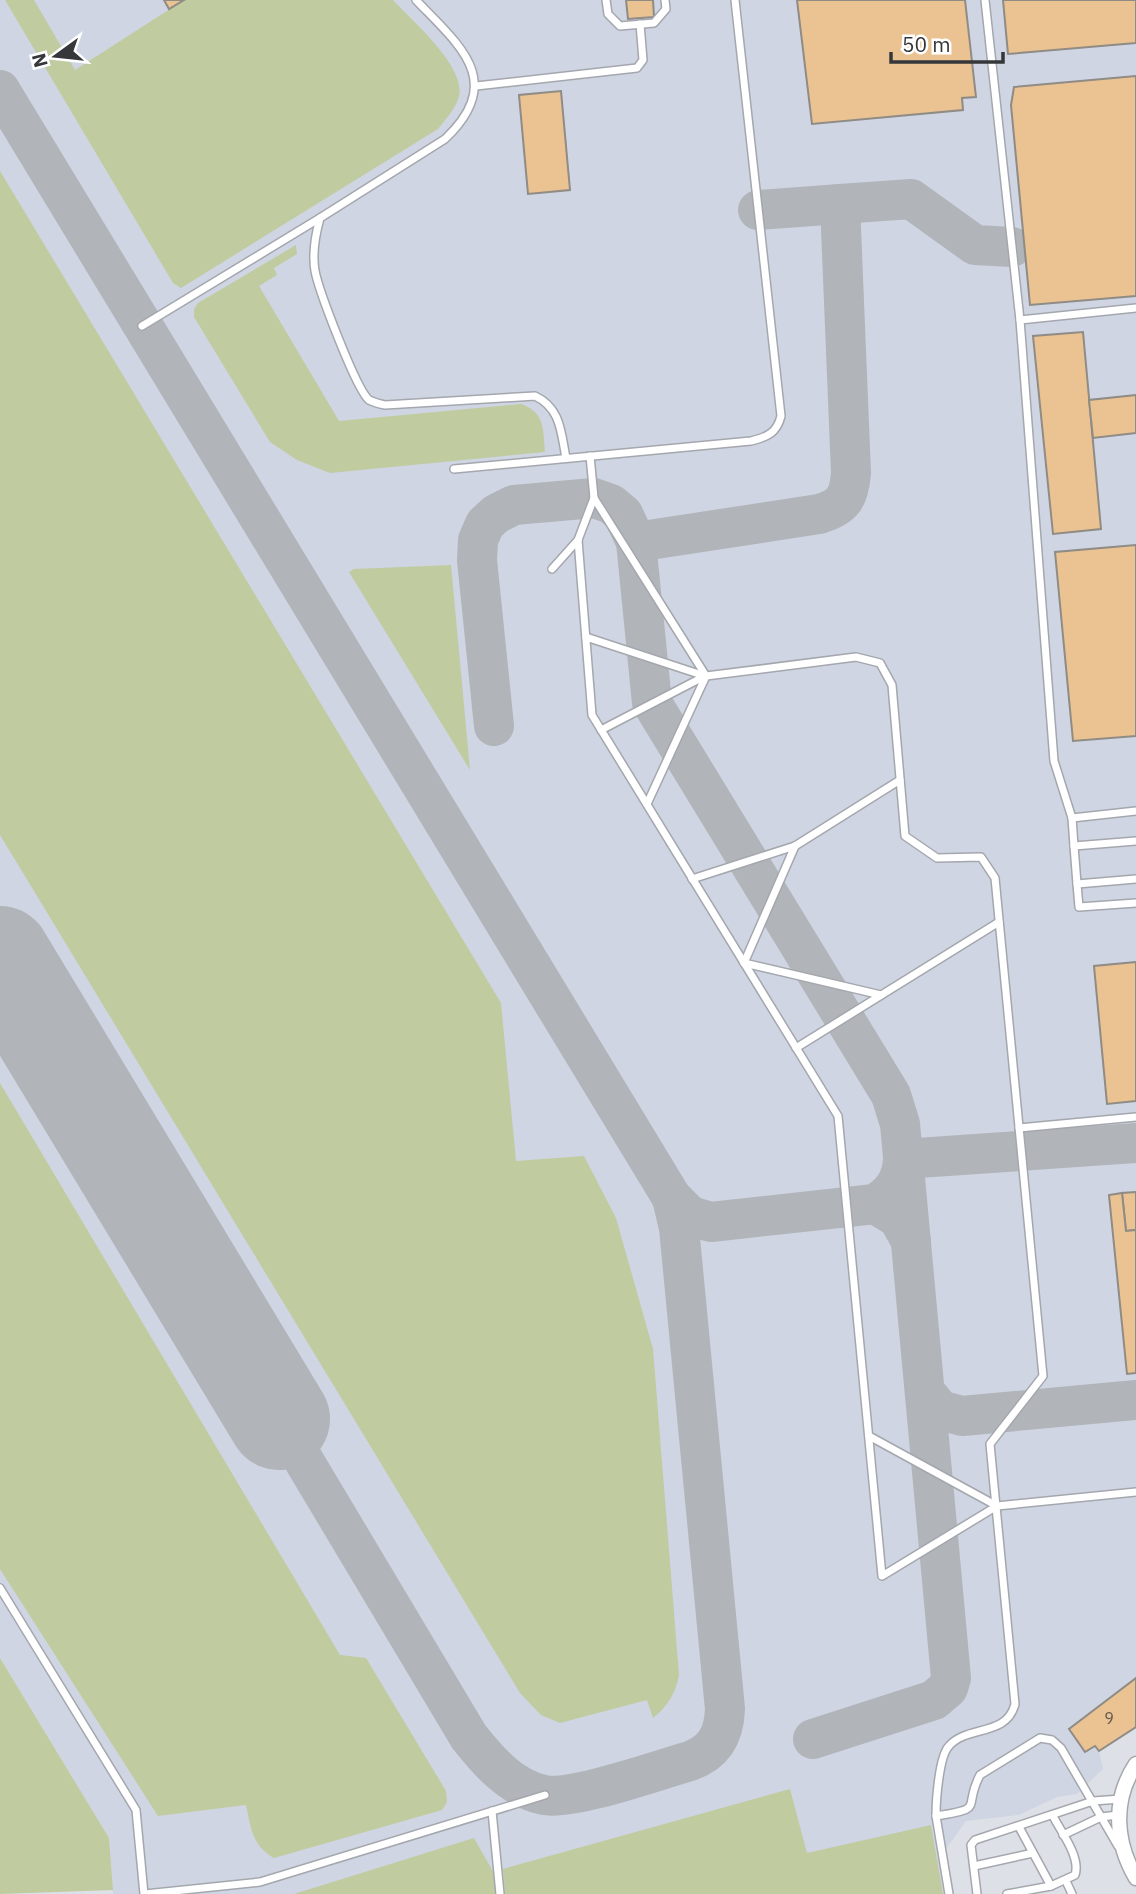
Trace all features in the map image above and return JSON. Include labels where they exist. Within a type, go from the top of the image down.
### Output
[{"type":"street","points":[[1136,1765],[1121,1799],[1118,1815],[1119,1832],[1128,1863],[1136,1878]]},
{"type":"lane","points":[[142,326],[320,218],[444,139],[461,124],[471,105],[476,86],[475,73],[465,51],[416,0]]},
{"type":"lane","points":[[606,0],[608,14],[620,26],[653,23],[666,9],[665,0]]},
{"type":"lane","points":[[454,469],[751,441],[765,438],[779,426],[781,416],[735,0]]},
{"type":"lane","points":[[985,0],[1020,320],[1054,761],[1072,818],[1079,907],[1136,903]]},
{"type":"lane","points":[[476,86],[638,68],[643,60],[640,24]]},
{"type":"lane","points":[[320,218],[314,244],[315,271],[324,301],[369,399],[384,405],[535,396],[545,400],[557,415],[566,458]]},
{"type":"lane","points":[[1020,320],[1136,308]]},
{"type":"lane","points":[[552,569],[578,540],[594,498],[590,456]]},
{"type":"lane","points":[[594,498],[706,676]]},
{"type":"lane","points":[[578,540],[592,715],[834,1108],[841,1127],[882,1576],[997,1506],[1136,1492]]},
{"type":"lane","points":[[586,637],[706,676]]},
{"type":"lane","points":[[601,730],[706,676],[856,657],[880,663],[892,685],[905,836],[937,858],[981,857],[995,878],[1043,1376],[990,1444],[1015,1703],[1013,1712],[1003,1723],[955,1740],[946,1749],[936,1816],[949,1894]]},
{"type":"lane","points":[[647,804],[706,676]]},
{"type":"lane","points":[[692,879],[795,846],[900,780]]},
{"type":"lane","points":[[1072,818],[1136,811]]},
{"type":"lane","points":[[1074,846],[1136,841]]},
{"type":"lane","points":[[744,963],[795,846]]},
{"type":"lane","points":[[1077,884],[1136,879]]},
{"type":"lane","points":[[796,1048],[999,922]]},
{"type":"lane","points":[[744,963],[881,995]]},
{"type":"lane","points":[[1019,1128],[1136,1117]]},
{"type":"lane","points":[[869,1436],[997,1506]]},
{"type":"lane","points":[[0,1588],[136,1810],[144,1894],[260,1882],[545,1795]]},
{"type":"lane","points":[[936,1816],[968,1809],[972,1805],[979,1775],[1040,1738],[1057,1744],[1128,1863]]},
{"type":"lane","points":[[977,1894],[971,1845],[975,1840],[1093,1801],[1121,1799]]},
{"type":"lane","points":[[492,1811],[500,1894]]},
{"type":"lane","points":[[1063,1835],[1101,1817],[1118,1815]]},
{"type":"lane","points":[[1007,1894],[1051,1886],[1075,1875],[1078,1867],[1053,1816]]},
{"type":"lane","points":[[1019,1826],[1051,1886]]},
{"type":"lane","points":[[974,1866],[1033,1853]]},
{"type":"lane","points":[[1066,1881],[1072,1894]]},
{"type":"shaded area","points":[[0,0],[1136,0],[1136,1727],[1099,1751],[1103,1769],[1077,1794],[1057,1797],[1019,1815],[966,1821],[946,1849],[954,1894],[113,1894],[109,1838],[0,1658]]},
{"type":"green space","points":[[5,0],[34,0],[75,70],[184,0],[393,0],[446,58],[459,84],[459,96],[438,129],[181,288],[173,283]]},
{"type":"green space","points":[[0,171],[501,1003],[516,1161],[584,1156],[616,1218],[653,1349],[679,1675],[670,1699],[653,1718],[647,1700],[560,1723],[541,1715],[520,1693],[0,835]]},
{"type":"green space","points":[[296,245],[297,254],[274,268],[277,275],[259,286],[339,421],[521,404],[529,407],[539,417],[545,452],[330,473],[297,460],[270,442],[194,317],[194,309],[198,303]]},
{"type":"green space","points":[[451,565],[470,770],[349,572],[354,569]]},
{"type":"green space","points":[[0,1083],[340,1655],[366,1658],[446,1791],[447,1802],[442,1810],[274,1858],[257,1842],[246,1805],[158,1816],[0,1569]]},
{"type":"green space","points":[[0,1658],[109,1838],[113,1890],[0,1894]]},
{"type":"green space","points":[[790,1789],[807,1853],[931,1825],[943,1894],[505,1894],[503,1869]]},
{"type":"green space","points":[[474,1838],[496,1877],[497,1894],[294,1894]]},
{"type":"building","points":[[164,0],[184,0],[169,9]]},
{"type":"building","points":[[626,0],[653,0],[654,17],[628,19]]},
{"type":"building","points":[[797,0],[965,0],[976,97],[962,98],[963,110],[812,124]]},
{"type":"building","points":[[1003,0],[1136,0],[1136,43],[1008,54]]},
{"type":"building","points":[[1136,76],[1136,296],[1030,305],[1011,105],[1014,87]]},
{"type":"building","points":[[561,91],[570,190],[528,194],[519,95]]},
{"type":"building","points":[[1083,332],[1101,529],[1053,534],[1033,336]]},
{"type":"building","points":[[1136,395],[1136,433],[1093,438],[1089,400]]},
{"type":"building","points":[[1136,545],[1136,736],[1073,741],[1055,552]]},
{"type":"building","points":[[1136,962],[1136,1101],[1107,1104],[1094,966]]},
{"type":"building","points":[[1136,1192],[1136,1230],[1126,1231],[1122,1193]]},
{"type":"building","points":[[1122,1193],[1126,1231],[1136,1230],[1136,1373],[1127,1374],[1109,1195]]},
{"type":"building","points":[[1136,1678],[1136,1727],[1099,1751],[1095,1746],[1085,1752],[1069,1729]]},
{"type":"taxiway","points":[[0,90],[672,1198],[679,1228],[725,1709],[723,1727],[712,1747],[690,1761],[615,1784],[557,1796],[532,1792],[511,1780],[469,1737],[279,1419]]},
{"type":"taxiway","points":[[840,204],[911,199],[975,245],[1012,247]]},
{"type":"taxiway","points":[[636,542],[819,514],[839,505],[849,489],[851,473],[840,204],[758,210]]},
{"type":"taxiway","points":[[494,726],[477,560],[478,540],[485,524],[496,514],[514,505],[594,498],[611,504],[623,514],[636,542],[652,703],[891,1095],[900,1124],[951,1678],[948,1688],[934,1700],[813,1739]]},
{"type":"taxiway","points":[[911,1241],[898,1218],[875,1204],[895,1185],[901,1173],[903,1159],[1136,1143]]},
{"type":"taxiway","points":[[672,1198],[690,1216],[711,1222],[875,1204]]},
{"type":"taxiway","points":[[926,1393],[940,1410],[962,1416],[1136,1400]]},
{"type":"runway","points":[[0,957],[279,1419]]}]
